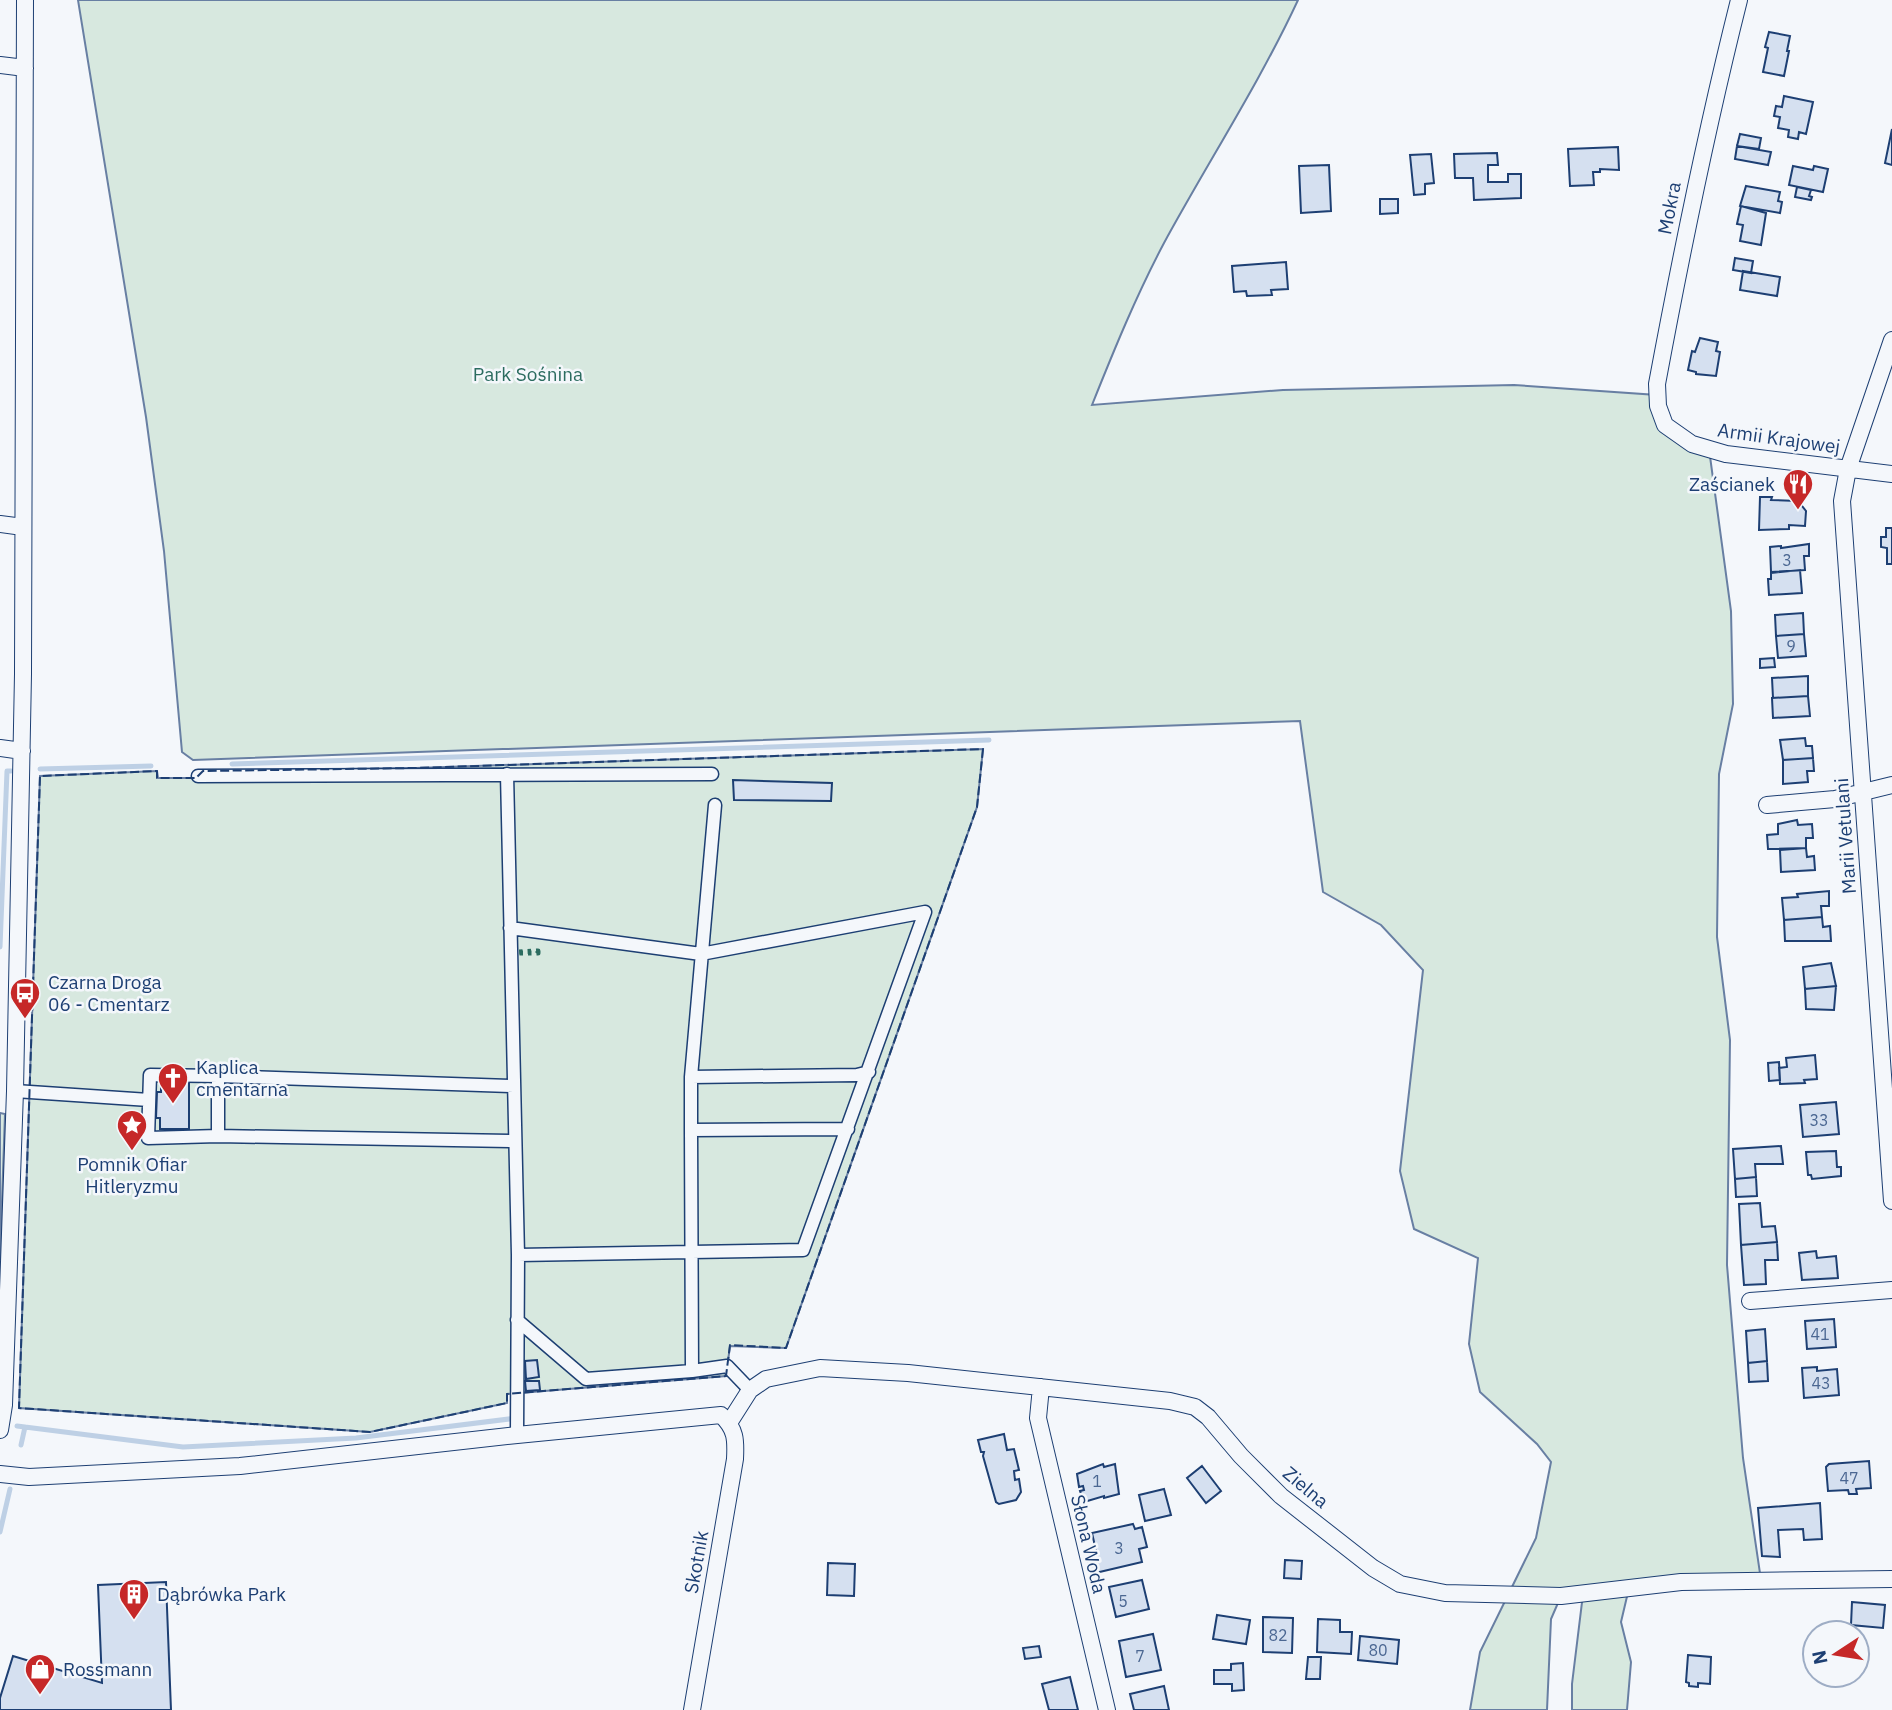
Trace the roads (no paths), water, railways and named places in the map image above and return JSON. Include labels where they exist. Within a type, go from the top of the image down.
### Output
[{"type":"street","points":[[0,1430],[4,1405],[8,1090],[22,751],[25,0]]},
{"type":"street","name":"Mokra","points":[[1665,425],[1658,406],[1657,384],[1690,206],[1739,0]]},
{"type":"street","points":[[0,65],[24,68]]},
{"type":"street","name":"Marii Vetulani","points":[[1892,340],[1848,469],[1842,501],[1892,1201]]},
{"type":"street","name":"Armii Krajowej","points":[[1665,425],[1692,444],[1726,454],[1892,474]]},
{"type":"street","points":[[0,524],[23,527]]},
{"type":"street","points":[[0,748],[22,751]]},
{"type":"street","points":[[507,774],[518,1255],[517,1435]]},
{"type":"street","points":[[198,776],[712,774]]},
{"type":"street","points":[[1767,805],[1835,799],[1892,785]]},
{"type":"street","points":[[692,1371],[691,1077],[715,805]]},
{"type":"street","points":[[510,928],[701,954],[925,912],[803,1250],[518,1255]]},
{"type":"street","points":[[691,1077],[857,1075],[869,1072]]},
{"type":"street","points":[[513,1086],[149,1076],[148,1138],[218,1136],[514,1141]]},
{"type":"street","points":[[218,1076],[218,1136]]},
{"type":"street","points":[[8,1090],[112,1100],[149,1100]]},
{"type":"street","points":[[691,1130],[848,1129]]},
{"type":"street","points":[[1750,1301],[1892,1290]]},
{"type":"street","points":[[0,1474],[29,1477],[240,1466],[721,1415],[729,1423],[750,1390],[727,1366],[586,1379],[517,1320]]},
{"type":"street","name":"Zielna","points":[[750,1390],[766,1378],[820,1368],[908,1373],[1170,1401],[1195,1407],[1208,1417],[1241,1457],[1281,1496],[1373,1568],[1401,1584],[1445,1593],[1561,1596],[1681,1582],[1892,1579]]},
{"type":"street","name":"Słona Woda","points":[[1041,1387],[1038,1418],[1107,1710]]},
{"type":"street","name":"Skotnik","points":[[692,1710],[735,1459],[736,1435],[729,1423]]},
{"type":"waterway","points":[[232,764],[989,740]]},
{"type":"waterway","points":[[40,769],[151,766]]},
{"type":"waterway","points":[[0,947],[7,771],[11,771]]},
{"type":"waterway","points":[[17,1426],[183,1447],[356,1438],[517,1418]]},
{"type":"waterway","points":[[21,1445],[25,1427]]},
{"type":"waterway","points":[[0,1532],[10,1489]]},
{"type":"place","name":"Zaścianek","points":[[1798,511]]},
{"type":"place","name":"Czarna Droga 06 - Cmentarz","points":[[25,1020]]},
{"type":"place","name":"Kaplica cmentarna","points":[[173,1105]]},
{"type":"place","name":"Pomnik Ofiar Hitleryzmu","points":[[132,1152]]},
{"type":"place","name":"Dąbrówka Park","points":[[134,1621]]},
{"type":"place","name":"Rossmann","points":[[40,1696]]},
{"type":"park label","name":"Park Sośnina","points":[[528,374]]}]
